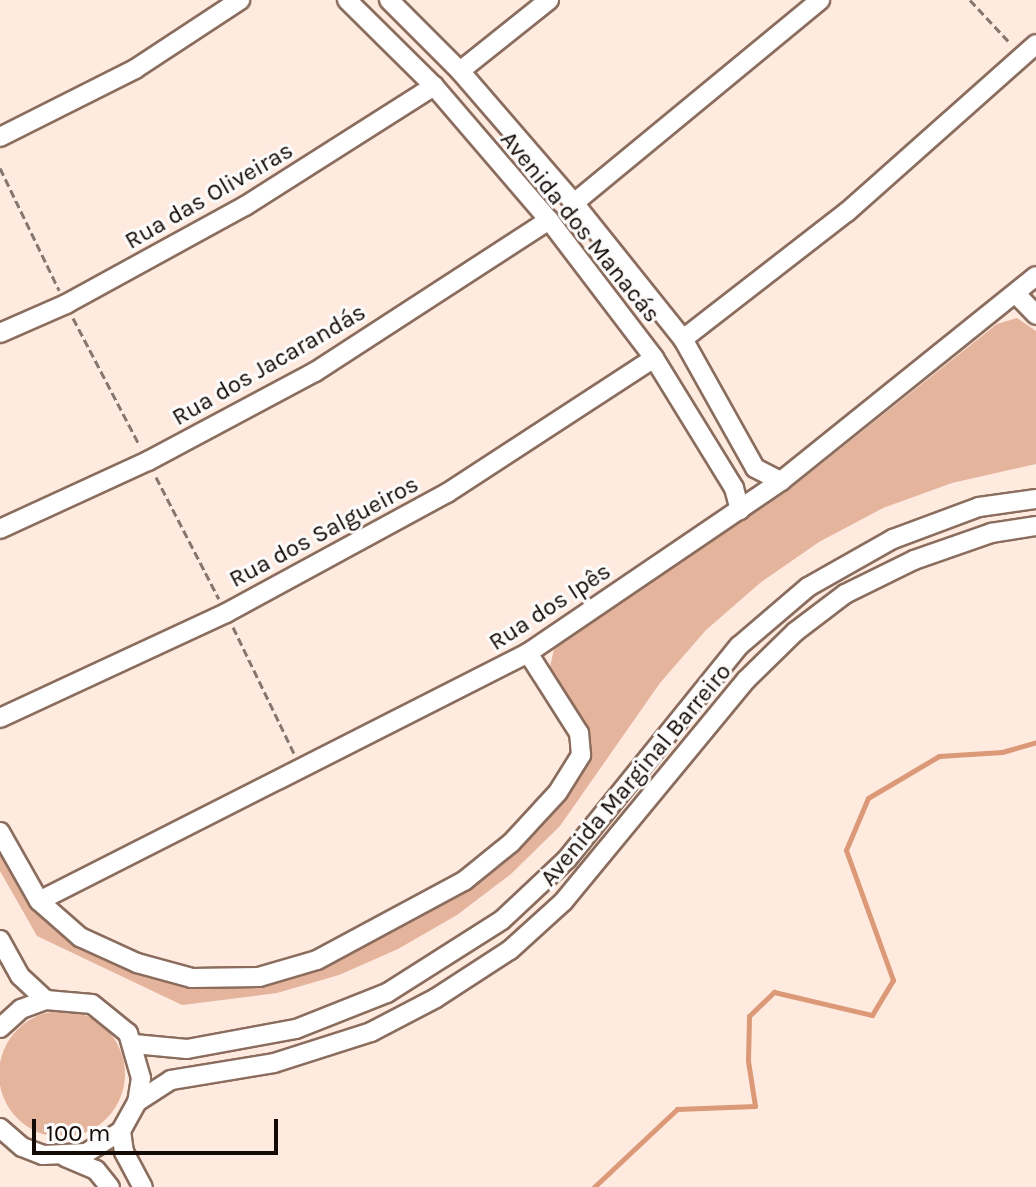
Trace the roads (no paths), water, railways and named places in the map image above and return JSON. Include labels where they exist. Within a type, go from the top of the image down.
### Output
[{"type":"street","points":[[0,137],[135,69],[240,0]]},
{"type":"street","name":"Avenida dos Manacás","points":[[347,0],[434,86],[549,220],[654,358],[734,488],[740,510]]},
{"type":"street","points":[[366,19],[382,15],[389,0]]},
{"type":"street","name":"Avenida dos Manacás","points":[[389,0],[460,71],[574,203],[619,264],[683,339],[755,468],[781,481]]},
{"type":"street","points":[[460,71],[549,0]]},
{"type":"street","points":[[574,203],[820,0]]},
{"type":"street","points":[[683,339],[847,212],[1030,50]]},
{"type":"street","name":"Rua das Oliveiras","points":[[0,333],[66,304],[245,206],[434,86]]},
{"type":"street","points":[[490,153],[499,140],[514,135]]},
{"type":"street","name":"Rua dos Jacarandás","points":[[0,529],[148,461],[315,372],[549,220]]},
{"type":"street","points":[[597,284],[611,278],[619,264]]},
{"type":"street","name":"Rua dos Ipês","points":[[39,901],[528,653],[781,481],[1036,276]]},
{"type":"street","points":[[1016,294],[1036,315]]},
{"type":"street","name":"Rua dos Salgueiros","points":[[0,718],[226,613],[447,493],[654,358]]},
{"type":"street","name":"Avenida Marginal Barreiro","points":[[134,1044],[187,1049],[296,1029],[387,993],[502,920],[567,859],[739,646],[808,587],[893,539],[979,507],[1036,499]]},
{"type":"street","name":"Avenida Marginal Barreiro","points":[[137,1102],[171,1080],[274,1063],[371,1032],[436,998],[510,950],[563,902],[746,680],[795,632],[845,594],[914,560],[991,533],[1036,526]]},
{"type":"street","points":[[0,832],[39,901],[80,937],[137,963],[192,978],[259,977],[317,960],[464,881],[511,843],[558,792],[581,755],[579,733],[528,653]]},
{"type":"street","points":[[0,940],[20,976],[46,1000]]},
{"type":"street","points":[[0,1027],[21,1009],[46,1000],[92,1004],[112,1016],[134,1044],[141,1078],[137,1102],[121,1131],[86,1153],[65,1157]]},
{"type":"street","points":[[0,1018],[0,1027]]},
{"type":"street","points":[[0,1128],[22,1147],[65,1157],[96,1170],[110,1187]]},
{"type":"street","points":[[121,1131],[124,1152],[143,1187]]},
{"type":"waterway","points":[[594,1187],[677,1109],[755,1106],[748,1061],[749,1016],[774,992],[872,1015],[893,980],[846,850],[868,798],[939,756],[1002,752],[1036,742]]}]
